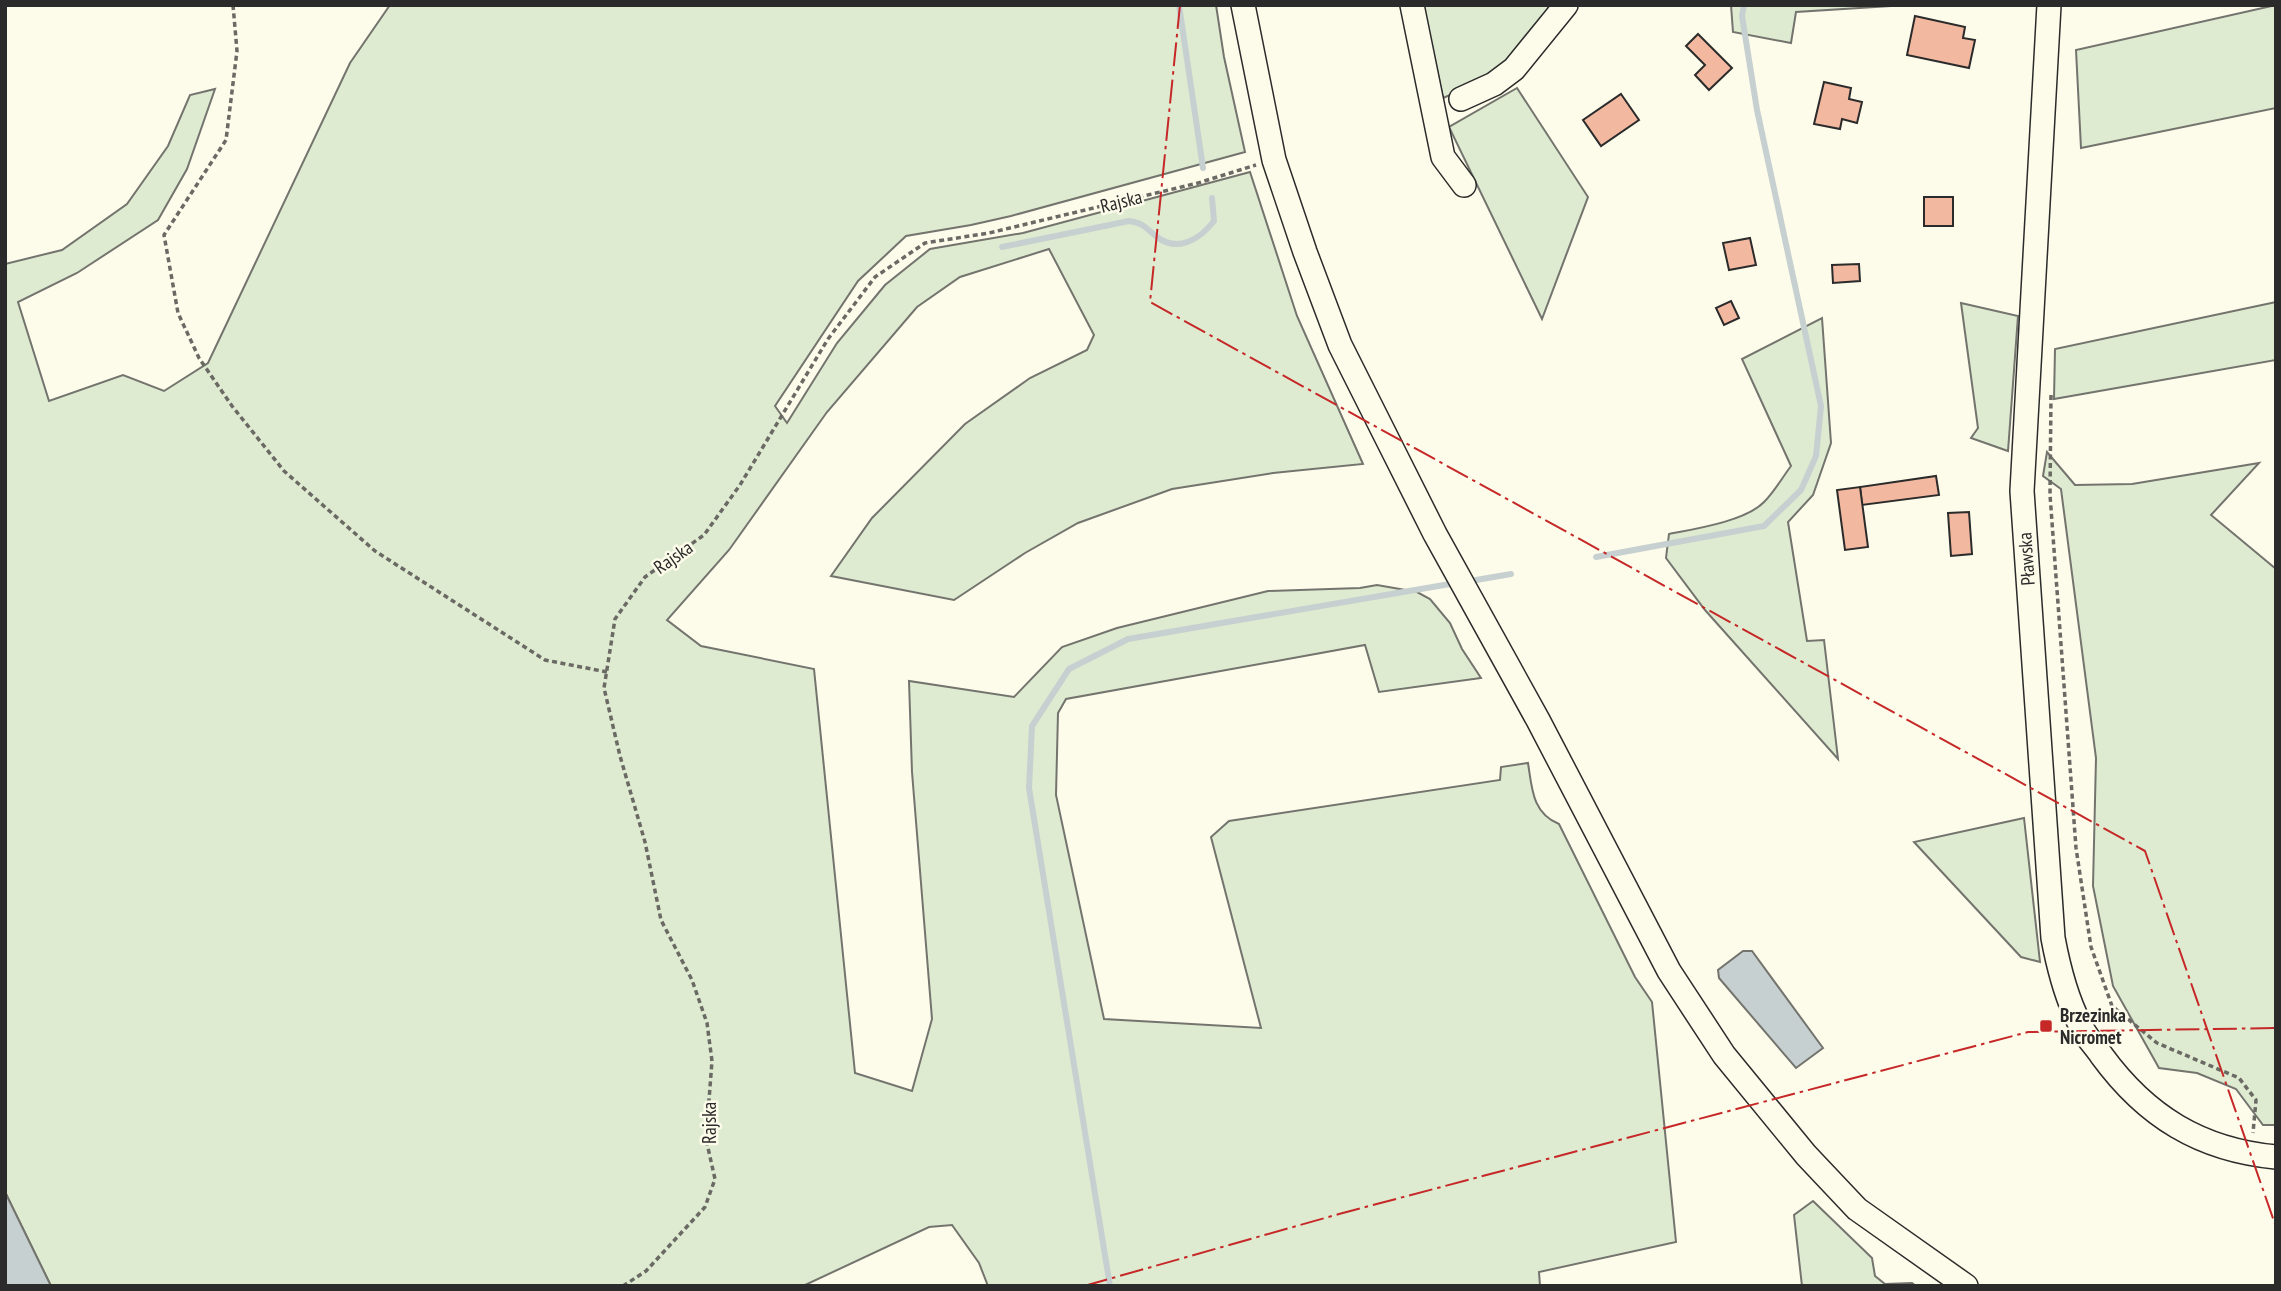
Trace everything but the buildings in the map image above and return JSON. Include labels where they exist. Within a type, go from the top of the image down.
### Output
[{"type":"street","points":[[1243,5],[1274,160],[1340,345],[1435,534],[1538,720],[1669,971],[1724,1055],[1806,1155],[1857,1209],[1966,1286]]},
{"type":"street","points":[[1412,5],[1443,157],[1464,186]]},
{"type":"street","points":[[1461,99],[1494,84],[1514,69],[1566,5]]},
{"type":"street","name":"Pławska","points":[[2049,5],[2022,491],[2049,894],[2060,976],[2083,1030],[2130,1092],[2163,1118],[2199,1140],[2245,1154],[2276,1157]]},
{"type":"path","points":[[233,5],[237,51],[226,140],[164,235],[178,313],[199,358],[232,406],[284,471],[375,551],[545,660],[607,672]]},
{"type":"path","name":"Rajska","points":[[623,1286],[646,1271],[705,1207],[715,1179],[706,1139],[712,1061],[707,1023],[692,980],[661,920],[648,853],[604,688],[615,619],[645,576],[704,535],[740,485],[828,338],[875,277],[925,243],[989,233],[1198,183],[1274,160]]},
{"type":"path","points":[[2051,384],[2050,495],[2076,848],[2091,947],[2112,1006],[2157,1043],[2239,1078],[2256,1100],[2253,1131],[2245,1154]]},
{"type":"green space","points":[[390,5],[1216,5],[1224,57],[1245,152],[1011,216],[906,236],[858,281],[775,406],[787,423],[837,343],[885,285],[930,249],[1023,233],[1250,172],[1297,316],[1363,464],[1273,473],[1172,489],[1078,523],[1025,553],[954,600],[831,576],[872,518],[965,424],[1030,378],[1087,350],[1094,335],[1049,249],[960,277],[917,307],[827,412],[729,550],[667,620],[701,646],[814,669],[855,1073],[912,1091],[932,1019],[912,772],[909,681],[1014,697],[1062,647],[1117,628],[1268,591],[1377,585],[1417,592],[1430,599],[1450,623],[1462,649],[1481,678],[1379,692],[1365,645],[1066,699],[1058,713],[1056,795],[1104,1019],[1261,1028],[1211,837],[1229,821],[1500,780],[1501,767],[1528,763],[1532,790],[1538,806],[1559,824],[1635,977],[1652,1002],[1676,1242],[1539,1272],[1540,1286],[988,1286],[979,1263],[952,1225],[929,1227],[803,1286],[51,1286],[5,1192],[5,264],[62,250],[127,204],[168,146],[190,95],[215,89],[187,169],[158,220],[77,273],[18,302],[49,401],[123,375],[164,391],[208,363],[350,63]]},
{"type":"green space","points":[[1423,5],[1559,5],[1490,78],[1443,98]]},
{"type":"green space","points":[[1731,5],[1907,5],[1796,12],[1791,43],[1733,32]]},
{"type":"green space","points":[[2276,5],[2276,108],[2081,148],[2076,50]]},
{"type":"green space","points":[[1517,88],[1588,197],[1542,319],[1449,127]]},
{"type":"green space","points":[[2276,302],[2276,360],[2054,399],[2055,349]]},
{"type":"green space","points":[[1961,303],[2018,316],[2008,451],[1971,438],[1978,428]]},
{"type":"green space","points":[[1822,318],[1831,443],[1813,495],[1788,522],[1807,641],[1824,640],[1838,759],[1705,610],[1666,558],[1669,534],[1720,523],[1756,509],[1771,494],[1791,466],[1742,359]]},
{"type":"green space","points":[[2047,452],[2075,485],[2132,484],[2259,463],[2211,515],[2276,569],[2276,1125],[2263,1125],[2236,1089],[2197,1073],[2159,1068],[2113,986],[2093,886],[2096,758],[2061,489],[2043,476]]},
{"type":"green space","points":[[2024,818],[2040,962],[2021,957],[1914,842]]},
{"type":"green space","points":[[1813,1201],[1872,1258],[1875,1276],[1885,1284],[1912,1283],[1916,1286],[1802,1286],[1794,1215]]},
{"type":"shaded area","points":[[1743,951],[1752,951],[1823,1048],[1796,1068],[1719,978],[1718,970]]},
{"type":"shaded area","points":[[5,1192],[51,1286],[5,1286]]},
{"type":"waterway","points":[[1179,5],[1203,168]]},
{"type":"waterway","points":[[1596,557],[1764,526],[1801,490],[1816,456],[1821,406],[1757,110],[1742,16],[1744,5]]},
{"type":"waterway","points":[[1002,247],[1129,221],[1142,225],[1165,242],[1181,244],[1195,238],[1214,221],[1212,198]]},
{"type":"waterway","points":[[1476,580],[1511,574]]},
{"type":"waterway","points":[[1110,1286],[1029,788],[1032,726],[1069,669],[1128,639],[1450,584]]},
{"type":"power","points":[[1180,5],[1150,302],[2145,851],[2276,1227]]},
{"type":"power","points":[[1084,1286],[1339,1214],[2028,1032],[2276,1028]]},
{"type":"place","name":"Brzezinka Nicromet","points":[[2046,1026]]}]
